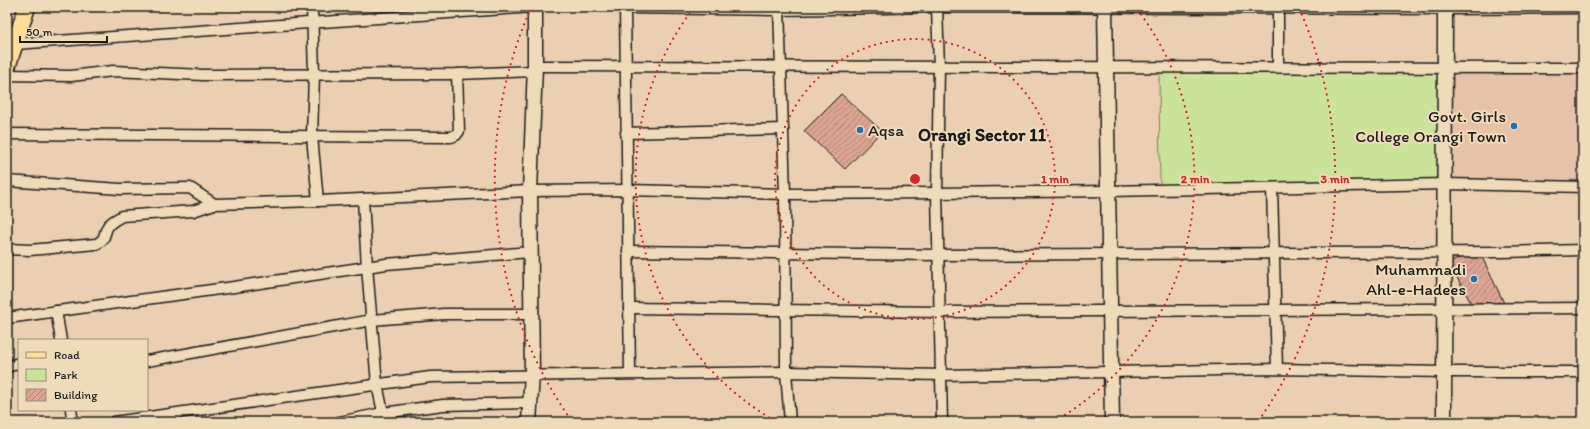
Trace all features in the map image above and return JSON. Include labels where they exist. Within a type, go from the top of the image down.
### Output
[{"type":"main road","points":[[7,67],[27,7]]},
{"type":"street","points":[[312,7],[314,74],[312,136],[318,201]]},
{"type":"street","points":[[15,44],[458,10],[534,7],[535,69],[530,191],[532,374],[528,422]]},
{"type":"street","points":[[630,373],[625,7],[1583,8]]},
{"type":"street","points":[[937,7],[939,67],[937,193],[942,422]]},
{"type":"street","points":[[779,8],[785,194],[786,372],[790,422]]},
{"type":"street","points":[[1105,8],[1112,422]]},
{"type":"street","points":[[1278,8],[1278,67]]},
{"type":"street","points":[[1444,422],[1445,8]]},
{"type":"street","points":[[7,75],[71,76],[113,71],[203,75],[458,74],[625,65],[1583,68]]},
{"type":"street","points":[[7,134],[451,137],[456,135],[458,131],[458,74]]},
{"type":"street","points":[[626,133],[783,130]]},
{"type":"street","points":[[7,181],[120,189],[190,188],[214,204]]},
{"type":"street","points":[[7,249],[30,250],[96,244],[104,238],[108,226],[114,220],[122,216],[193,211],[214,204],[318,201],[530,191],[627,190],[785,194],[1108,191],[1445,184],[1583,187]]},
{"type":"street","points":[[1272,188],[1277,369]]},
{"type":"street","points":[[363,199],[377,384],[384,418]]},
{"type":"street","points":[[628,251],[939,255],[1583,250]]},
{"type":"street","points":[[7,318],[386,264],[530,252]]},
{"type":"street","points":[[629,308],[940,312],[1583,308]]},
{"type":"street","points":[[56,311],[61,339]]},
{"type":"street","points":[[148,361],[372,320],[444,314],[531,314]]},
{"type":"street","points":[[7,366],[18,364]]},
{"type":"street","points":[[114,422],[430,377],[532,374],[786,372],[942,375],[1277,369],[1444,372],[1583,372]]},
{"type":"street","points":[[339,422],[384,418],[444,405],[530,403]]},
{"type":"street","points":[[71,411],[73,422]]},
{"type":"shaded area","name":"Govt. Girls College Orangi Town","points":[[1445,68],[1583,68],[1583,187],[1445,184]]},
{"type":"green space","points":[[1159,67],[1445,68],[1445,184],[1160,190]]},
{"type":"building","points":[[841,94],[882,131],[845,169],[804,131]]},
{"type":"building","points":[[1466,255],[1481,255],[1505,305],[1472,305],[1449,263]]},
{"type":"place","name":"Govt. Girls College Orangi Town","points":[[1514,126]]},
{"type":"place","name":"Aqsa","points":[[860,130]]},
{"type":"place","name":"Muhammadi Ahl-e-Hadees","points":[[1474,279]]},
{"type":"district","name":"Orangi Sector 11","points":[[982,135]]}]
